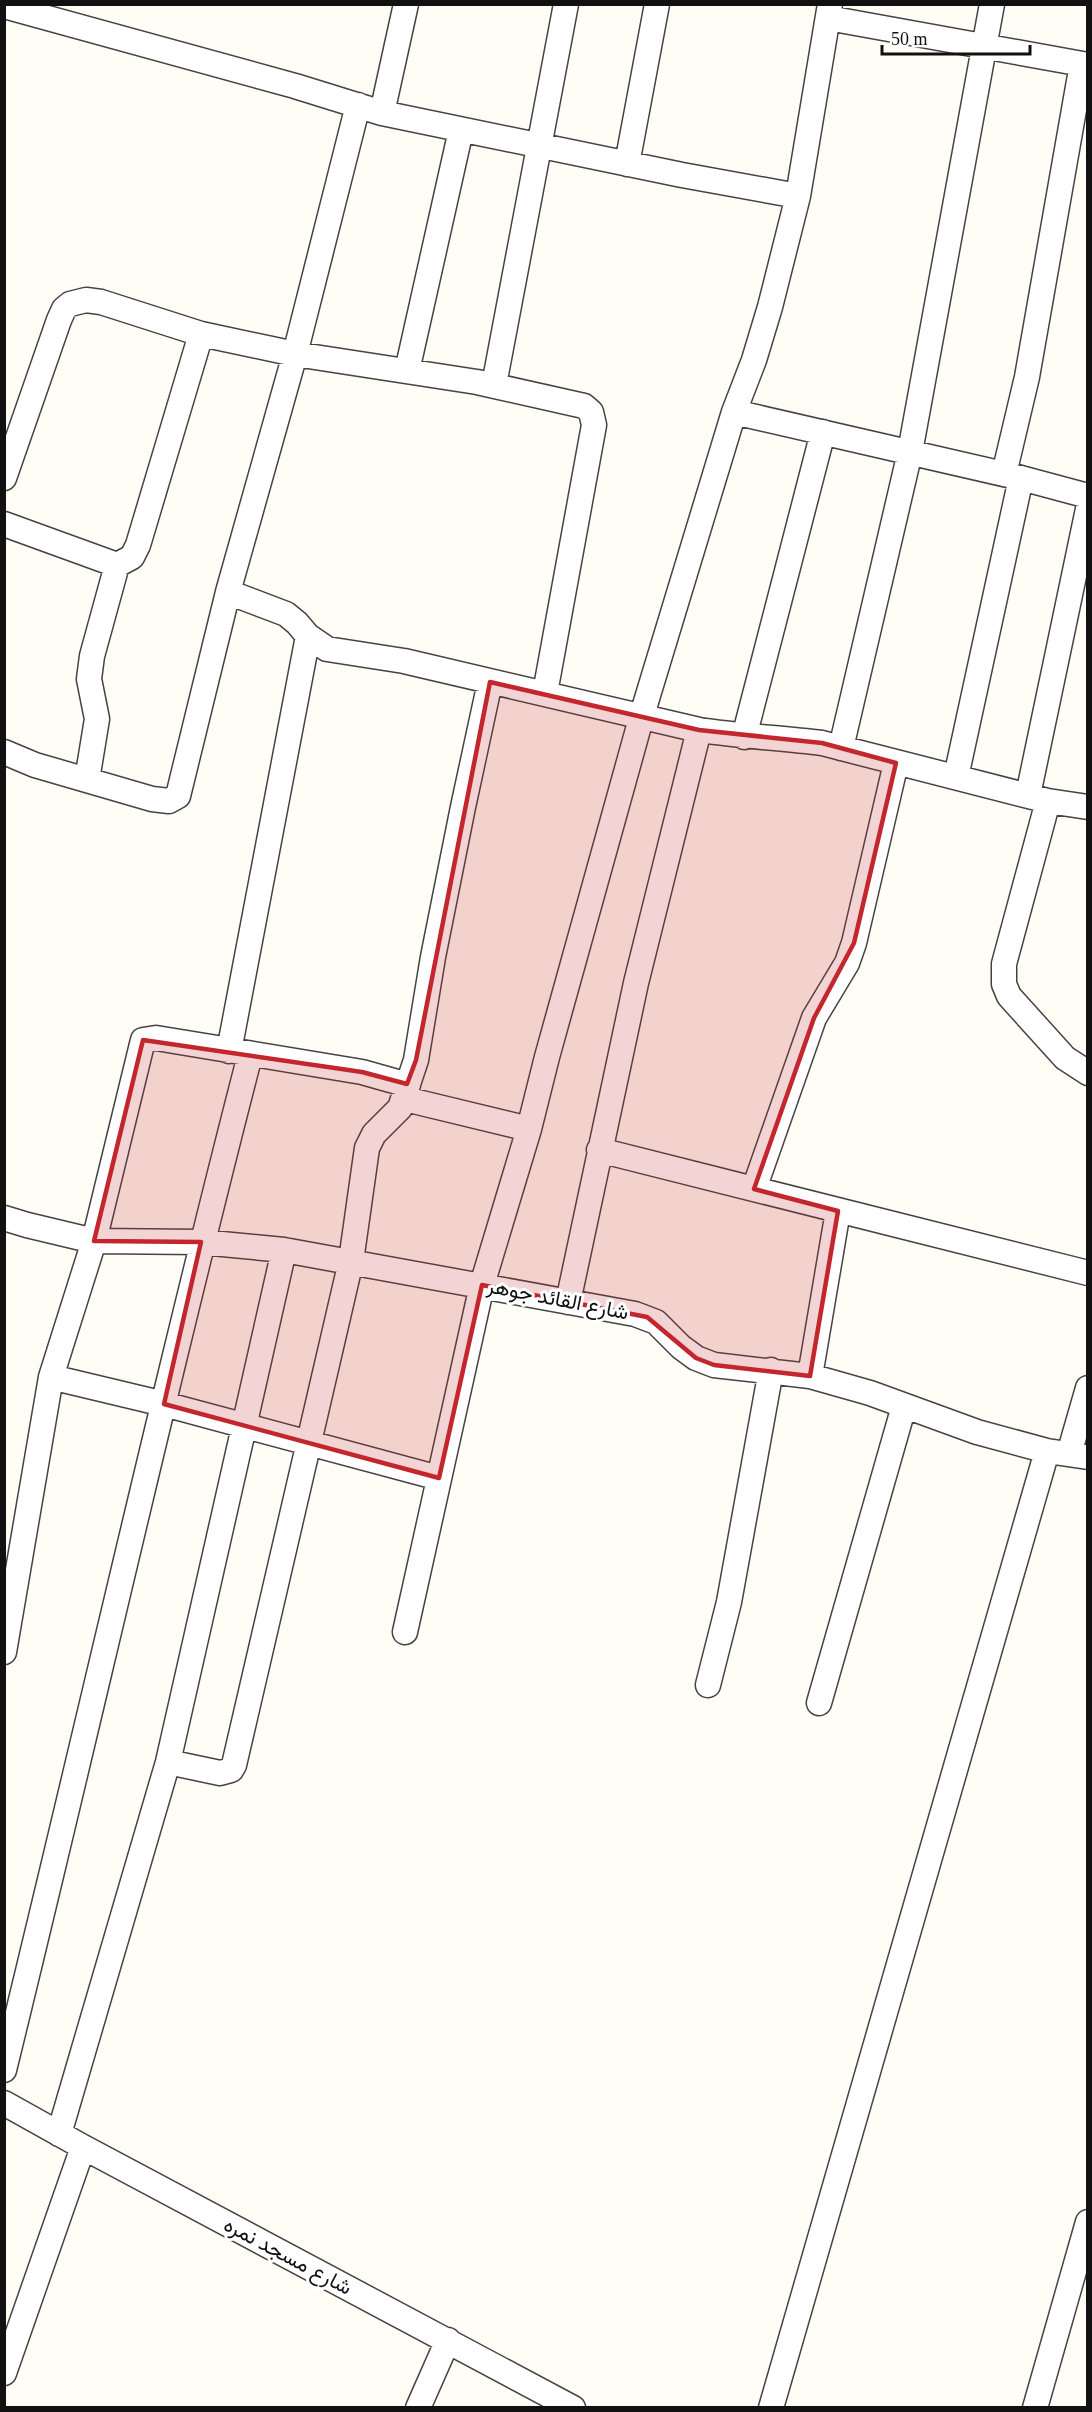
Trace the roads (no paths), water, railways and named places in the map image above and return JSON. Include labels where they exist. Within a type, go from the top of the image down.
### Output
[{"type":"street","points":[[382,113],[406,4]]},
{"type":"street","points":[[494,385],[566,4]]},
{"type":"street","points":[[627,164],[657,4]]},
{"type":"street","points":[[841,748],[910,452],[992,4]]},
{"type":"street","points":[[4,6],[382,113],[627,164],[798,196]]},
{"type":"street","points":[[405,1632],[482,1285],[529,1129],[642,715],[734,412],[770,307],[798,196],[829,11],[986,46],[1085,64],[1026,377],[1012,476],[956,777]]},
{"type":"street","points":[[5,756],[163,801],[170,801],[178,796],[228,592],[295,354],[358,105]]},
{"type":"street","points":[[407,371],[461,130]]},
{"type":"street","points":[[4,478],[59,320],[64,309],[78,301],[101,302],[201,334],[295,354],[494,385],[579,404],[588,409],[593,417],[594,425],[545,693]]},
{"type":"street","points":[[87,780],[97,719],[89,679],[92,656],[117,565],[132,557],[138,545],[201,334]]},
{"type":"street","points":[[734,412],[1012,476],[1088,496]]},
{"type":"street","points":[[744,736],[823,432]]},
{"type":"street","points":[[1088,509],[1038,798],[1004,964],[1004,984],[1009,996],[1065,1058],[1088,1073]]},
{"type":"street","points":[[4,524],[117,565]]},
{"type":"street","points":[[228,592],[286,614],[308,636],[327,649],[404,661],[699,730],[822,743],[1038,798],[1088,807]]},
{"type":"street","points":[[4,2070],[201,1242],[239,1053],[308,636]]},
{"type":"street","points":[[168,1762],[220,1773],[231,1770],[234,1765],[351,1261],[367,1148],[374,1134],[400,1108],[416,1060],[460,818],[490,682]]},
{"type":"street","points":[[568,1302],[636,983],[699,730]]},
{"type":"street","points":[[754,1189],[814,1018],[847,963],[854,942],[896,763]]},
{"type":"street","points":[[4,1652],[51,1377],[94,1241],[143,1040],[156,1038],[362,1072],[407,1092],[529,1129]]},
{"type":"street","points":[[599,1150],[1088,1273]]},
{"type":"street","points":[[810,1376],[838,1211]]},
{"type":"street","name":"شارع القائد جوهر","points":[[4,1218],[27,1226],[94,1241],[201,1242],[284,1250],[647,1317],[656,1322],[681,1347],[696,1358],[714,1365],[810,1376],[870,1393],[977,1432],[1068,1454]]},
{"type":"street","points":[[59,2134],[168,1762],[284,1250]]},
{"type":"street","points":[[708,1684],[729,1602],[771,1370]]},
{"type":"street","points":[[51,1377],[164,1404],[439,1478]]},
{"type":"street","points":[[771,2408],[1088,1388]]},
{"type":"street","points":[[819,1703],[904,1406]]},
{"type":"street","name":"شارع مسجد نمره","points":[[4,2103],[573,2408]]},
{"type":"street","points":[[4,2373],[83,2147]]},
{"type":"street","points":[[1035,2408],[1088,2222]]},
{"type":"street","points":[[418,2408],[448,2340]]}]
